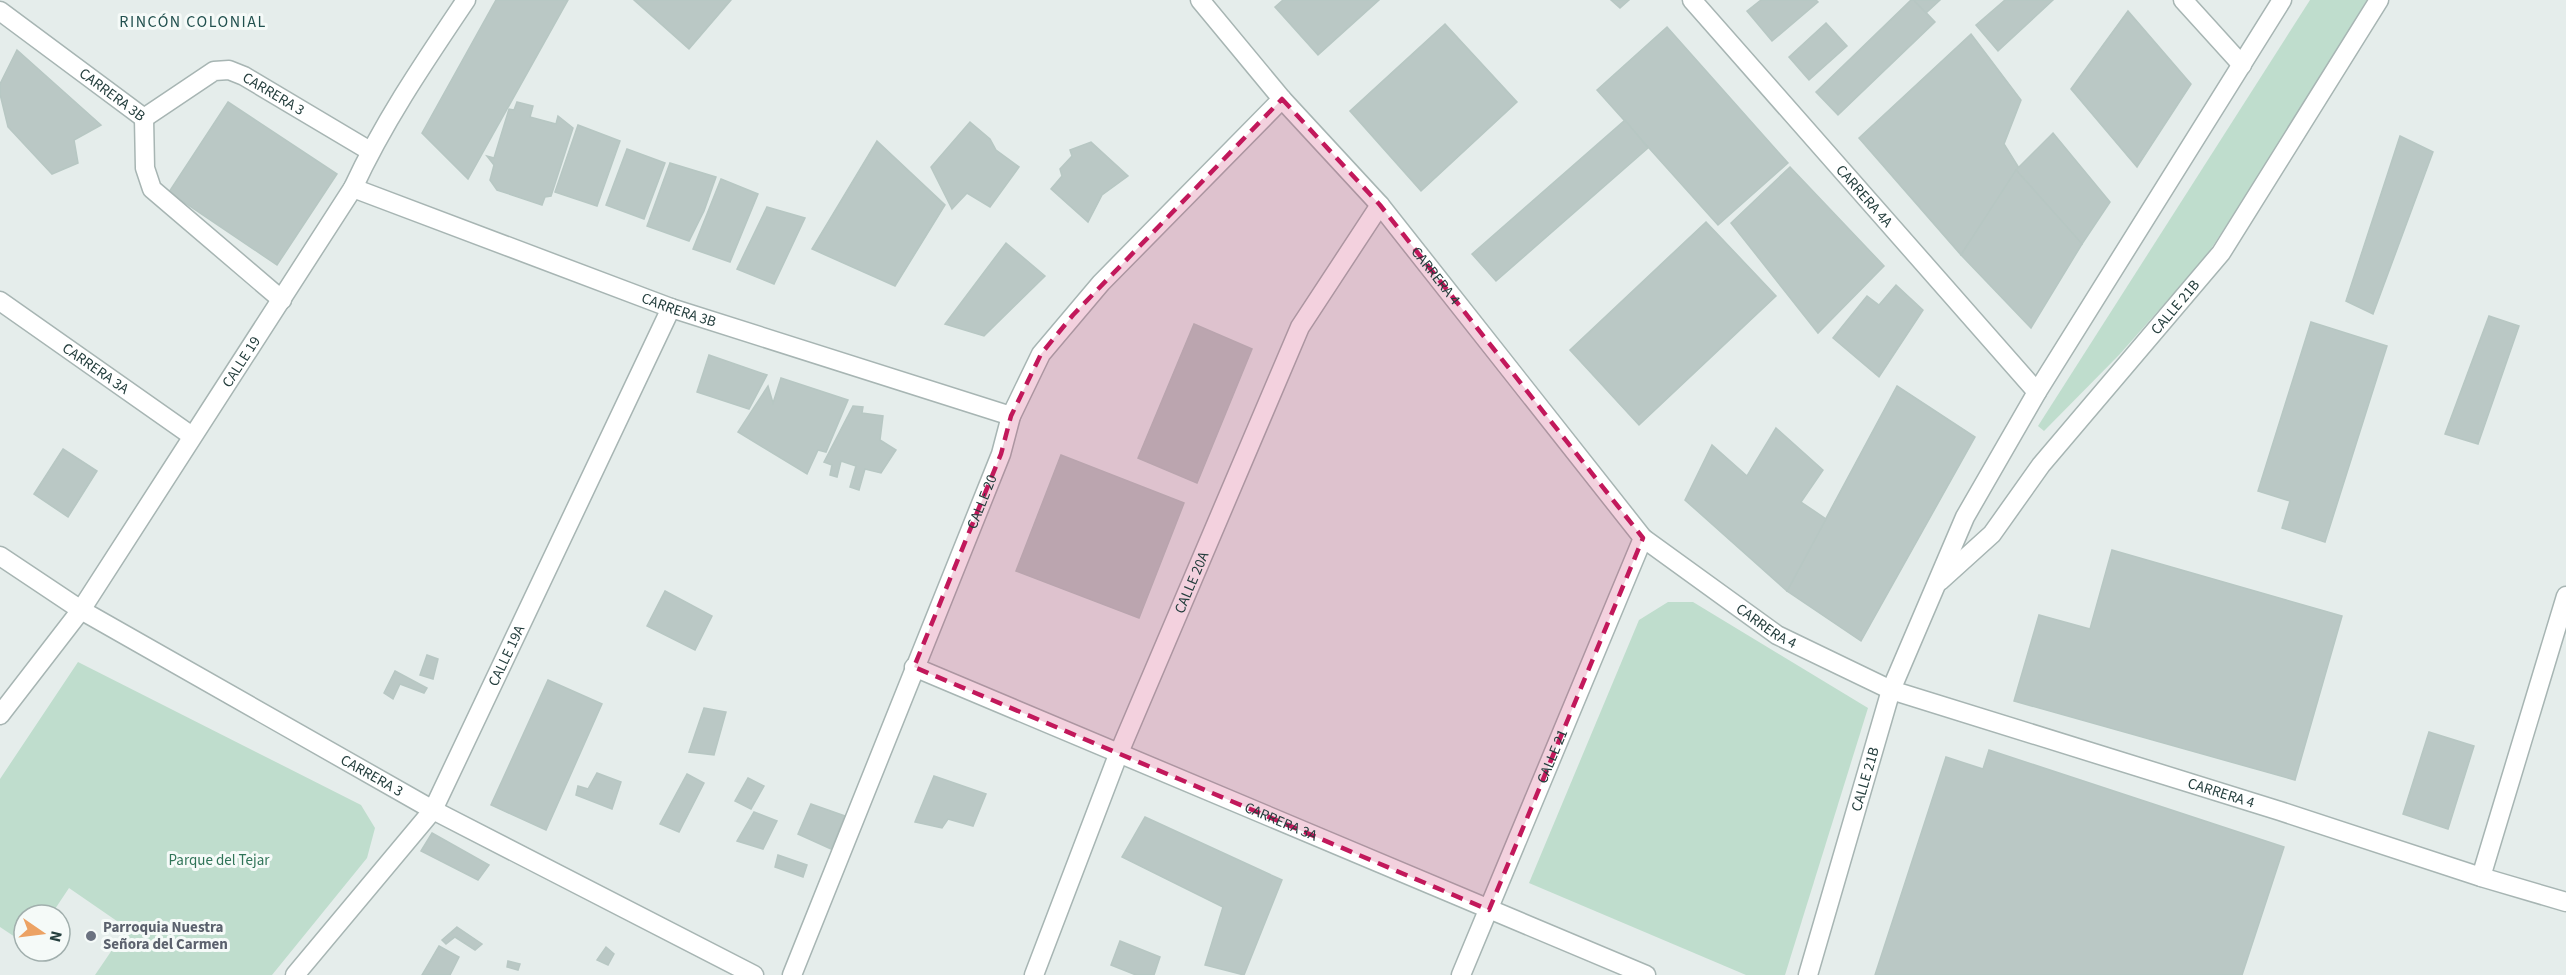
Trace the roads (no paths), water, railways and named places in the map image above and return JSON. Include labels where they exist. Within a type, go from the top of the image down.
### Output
[{"type":"street","name":"CALLE 19","points":[[0,715],[81,610],[353,188],[370,151],[395,108],[466,0]]},
{"type":"street","name":"CARRERA 4","points":[[1200,0],[1282,99],[1380,205],[1643,538],[1777,635],[1891,690],[2566,902]]},
{"type":"street","name":"CARRERA 4A","points":[[1692,0],[2037,392]]},
{"type":"street","points":[[2183,0],[2242,65]]},
{"type":"street","name":"CALLE 21B","points":[[1808,975],[1891,690],[1965,517],[2037,392],[2282,0]]},
{"type":"street","name":"CALLE 21B","points":[[1935,586],[1992,534],[2041,465],[2221,253],[2379,0]]},
{"type":"street","name":"CARRERA 3B","points":[[0,10],[144,118],[145,168],[152,189],[282,300]]},
{"type":"street","name":"CARRERA 3","points":[[144,118],[214,71],[229,70],[370,151]]},
{"type":"street","name":"CALLE 20","points":[[792,975],[914,666],[1001,454],[1011,416],[1041,354],[1072,315],[1282,99]]},
{"type":"street","name":"CARRERA 3B","points":[[353,188],[671,308],[1011,416]]},
{"type":"street","name":"CALLE 20A","points":[[1034,975],[1118,754],[1300,327],[1380,205]]},
{"type":"street","name":"CARRERA 3A","points":[[0,301],[192,436]]},
{"type":"street","name":"CALLE 19A","points":[[295,975],[433,810],[671,308]]},
{"type":"street","name":"CALLE 21","points":[[1461,975],[1643,538]]},
{"type":"street","name":"CARRERA 3","points":[[0,556],[81,610],[433,810],[754,975]]},
{"type":"street","points":[[2481,877],[2566,596]]},
{"type":"street","name":"CARRERA 3A","points":[[914,666],[1646,975]]},
{"type":"place","name":"Parroquia Nuestra Señora del Carmen","points":[[91,936]]},
{"type":"district","name":"RINCÓN COLONIAL","points":[[193,21]]},
{"type":"park label","name":"Parque del Tejar","points":[[219,860]]}]
